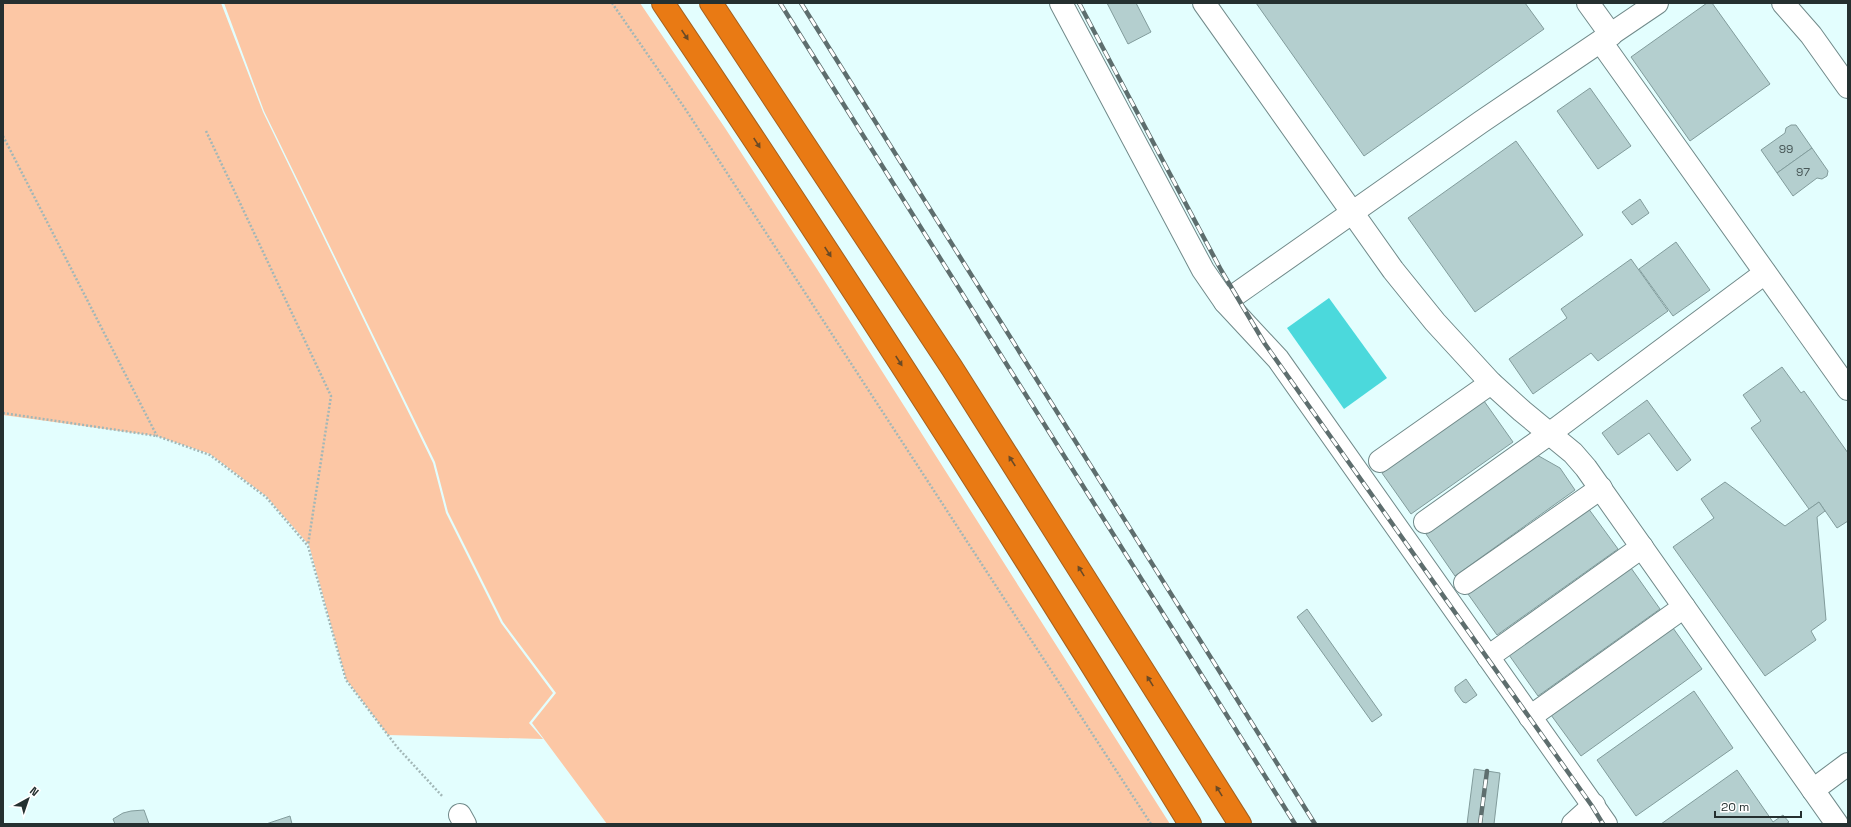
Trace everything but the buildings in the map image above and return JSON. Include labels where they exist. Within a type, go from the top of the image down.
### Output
[{"type":"highway","points":[[663,3],[739,116],[916,387],[1113,698],[1190,824]]},
{"type":"highway","points":[[711,3],[956,374],[1240,824]]},
{"type":"street","points":[[1061,3],[1203,270],[1225,302],[1278,359],[1606,824]]},
{"type":"street","points":[[1204,3],[1352,212],[1415,298],[1452,342],[1491,383],[1573,453],[1601,488],[1813,790],[1831,820]]},
{"type":"street","points":[[1588,3],[1606,38],[1765,273],[1848,389]]},
{"type":"street","points":[[1225,302],[1481,122],[1657,3]]},
{"type":"street","points":[[1783,3],[1806,29],[1848,87]]},
{"type":"street","points":[[1425,522],[1549,434],[1765,273]]},
{"type":"street","points":[[1380,461],[1491,383]]},
{"type":"street","points":[[1465,583],[1601,488]]},
{"type":"street","points":[[1488,657],[1642,547]]},
{"type":"street","points":[[1530,717],[1684,606]]},
{"type":"street","points":[[1813,790],[1848,764]]},
{"type":"street","points":[[1572,824],[1594,806]]},
{"type":"path","points":[[612,3],[690,116],[1151,824]]},
{"type":"path","points":[[206,131],[331,396],[308,546]]},
{"type":"path","points":[[3,136],[157,436]]},
{"type":"path","points":[[3,413],[157,436],[210,455],[266,496],[308,546],[346,680],[397,747],[462,819]]},
{"type":"shaded area","points":[[3,3],[221,3],[263,112],[433,463],[446,513],[501,623],[553,693],[529,723],[543,739],[388,735],[346,679],[309,545],[266,496],[210,454],[157,436],[3,415]]},
{"type":"shaded area","points":[[224,3],[640,3],[725,128],[817,269],[1170,824],[607,824],[532,723],[556,693],[503,622],[448,512],[435,462],[264,111]]},
{"type":"water","points":[[1329,298],[1387,378],[1344,409],[1287,328]]},
{"type":"railway","points":[[780,3],[1295,824]]},
{"type":"railway","points":[[801,3],[1315,824]]},
{"type":"railway","points":[[1079,3],[1221,270],[1265,344],[1592,806],[1603,824]]},
{"type":"railway","points":[[1480,824],[1487,771]]}]
